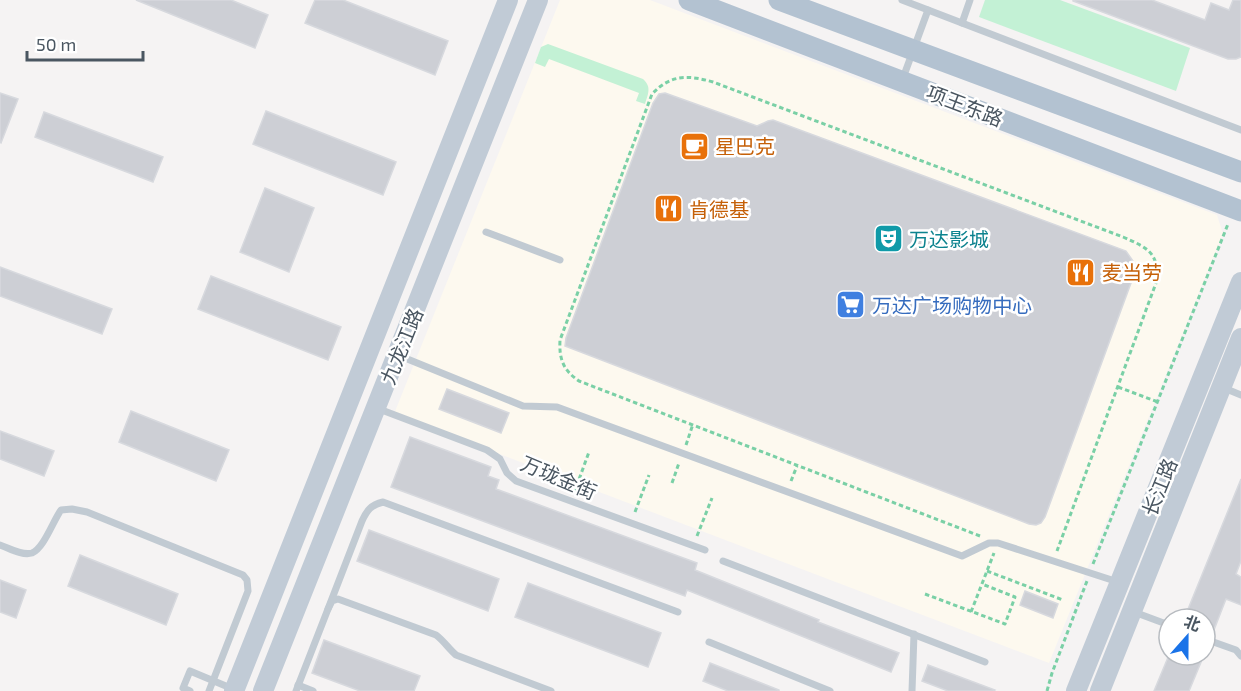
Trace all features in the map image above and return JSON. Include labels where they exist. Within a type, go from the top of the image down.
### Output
[{"type":"main road","name":"项王东路","points":[[689,0],[1238,209]]},
{"type":"main road","name":"项王东路","points":[[778,0],[1241,172]]},
{"type":"street","name":"九龙江路","points":[[235,690],[508,0]]},
{"type":"street","name":"九龙江路","points":[[263,691],[538,0]]},
{"type":"street","name":"长江路","points":[[1076,691],[1241,282]]},
{"type":"street","name":"长江路","points":[[1100,691],[1241,338]]},
{"type":"lane","points":[[902,0],[1241,130]]},
{"type":"lane","points":[[962,23],[970,0]]},
{"type":"lane","points":[[902,81],[928,10]]},
{"type":"lane","points":[[486,232],[560,260]]},
{"type":"lane","points":[[398,355],[523,406],[557,407],[962,555],[989,543],[998,543],[1120,583]]},
{"type":"lane","points":[[1221,387],[1241,395]]},
{"type":"lane","name":"万珑金街","points":[[376,408],[487,450],[500,459],[513,479],[705,550]]},
{"type":"lane","points":[[313,691],[297,688],[362,520],[370,507],[383,502],[678,612]]},
{"type":"lane","points":[[0,545],[31,553],[38,549],[61,510],[72,508],[243,574],[247,580],[248,591],[209,691]]},
{"type":"lane","points":[[723,561],[985,662]]},
{"type":"lane","points":[[328,609],[332,601],[338,598],[436,635],[456,655],[551,691]]},
{"type":"lane","points":[[1132,611],[1157,620]]},
{"type":"lane","points":[[912,691],[914,634]]},
{"type":"lane","points":[[709,642],[830,691]]},
{"type":"lane","points":[[1217,643],[1236,650],[1241,656]]},
{"type":"lane","points":[[190,691],[183,688],[190,671],[235,690]]},
{"type":"path","points":[[971,612],[998,543],[579,381],[568,374],[561,360],[560,340],[652,94],[670,80],[695,77],[713,82],[1112,232],[1145,247],[1152,255],[1156,261],[1156,283],[1054,561]]},
{"type":"path","points":[[1047,691],[1090,573],[1238,209]]},
{"type":"path","points":[[1118,387],[1158,402]]},
{"type":"path","points":[[571,501],[589,452]]},
{"type":"path","points":[[788,491],[797,466]]},
{"type":"path","points":[[631,523],[649,475]]},
{"type":"path","points":[[693,546],[712,498]]},
{"type":"path","points":[[987,571],[1063,600]]},
{"type":"path","points":[[925,594],[1005,624],[1015,597],[982,584]]},
{"type":"shaded area","points":[[560,0],[650,0],[1217,215],[1223,234],[1049,663],[394,414]]},
{"type":"green space","points":[[985,0],[1060,0],[1190,48],[1176,91],[979,17]]},
{"type":"green space","points":[[548,44],[643,79],[648,88],[645,104],[636,101],[639,93],[549,59],[545,67],[535,63],[541,47]]},
{"type":"building","points":[[136,0],[231,0],[268,15],[255,48]]},
{"type":"building","points":[[315,0],[343,0],[448,41],[435,75],[305,23]]},
{"type":"building","points":[[1073,0],[1152,0],[1205,20],[1211,3],[1229,10],[1233,0],[1241,0],[1241,57],[1228,59]]},
{"type":"building","points":[[0,93],[18,99],[1,143],[0,142]]},
{"type":"building","name":"万达广场购物中心","points":[[665,93],[757,126],[773,120],[1126,251],[1135,264],[1135,272],[1041,523],[1029,524],[565,346],[653,103],[659,94]]},
{"type":"building","points":[[266,111],[396,162],[383,195],[253,144]]},
{"type":"building","points":[[44,112],[163,157],[153,182],[35,137]]},
{"type":"building","points":[[265,188],[314,208],[289,272],[240,252]]},
{"type":"building","points":[[0,267],[112,309],[102,334],[0,296]]},
{"type":"building","points":[[211,276],[341,327],[328,360],[198,309]]},
{"type":"building","points":[[447,389],[509,413],[501,433],[439,409]]},
{"type":"building","points":[[131,411],[229,450],[216,481],[119,442]]},
{"type":"building","points":[[0,431],[54,451],[44,476],[0,459]]},
{"type":"building","points":[[410,437],[491,467],[488,476],[499,480],[496,489],[697,563],[695,570],[819,620],[818,622],[899,653],[891,672],[687,590],[685,596],[391,487]]},
{"type":"building","points":[[1241,479],[1241,561],[1236,574],[1241,577],[1241,605],[1226,599],[1217,622],[1217,607],[1189,607]]},
{"type":"building","points":[[369,530],[499,579],[488,611],[357,561]]},
{"type":"building","points":[[80,555],[178,594],[166,625],[68,586]]},
{"type":"building","points":[[0,580],[26,590],[16,618],[0,612]]},
{"type":"building","points":[[528,583],[661,633],[648,667],[515,617]]},
{"type":"building","points":[[1025,591],[1058,604],[1053,618],[1020,605]]},
{"type":"building","points":[[324,640],[420,676],[414,691],[360,691],[312,673]]},
{"type":"building","points":[[710,663],[779,691],[728,691],[703,681]]},
{"type":"building","points":[[928,665],[995,690],[948,691],[922,681]]},
{"type":"building","points":[[1164,667],[1199,667],[1189,691],[1154,691]]},
{"type":"place","name":"星巴克","points":[[694,146]]},
{"type":"place","name":"肯德基","points":[[668,209]]},
{"type":"place","name":"万达影城","points":[[888,239]]},
{"type":"place","name":"麦当劳","points":[[1081,272]]},
{"type":"place","name":"万达广场购物中心","points":[[851,305]]}]
